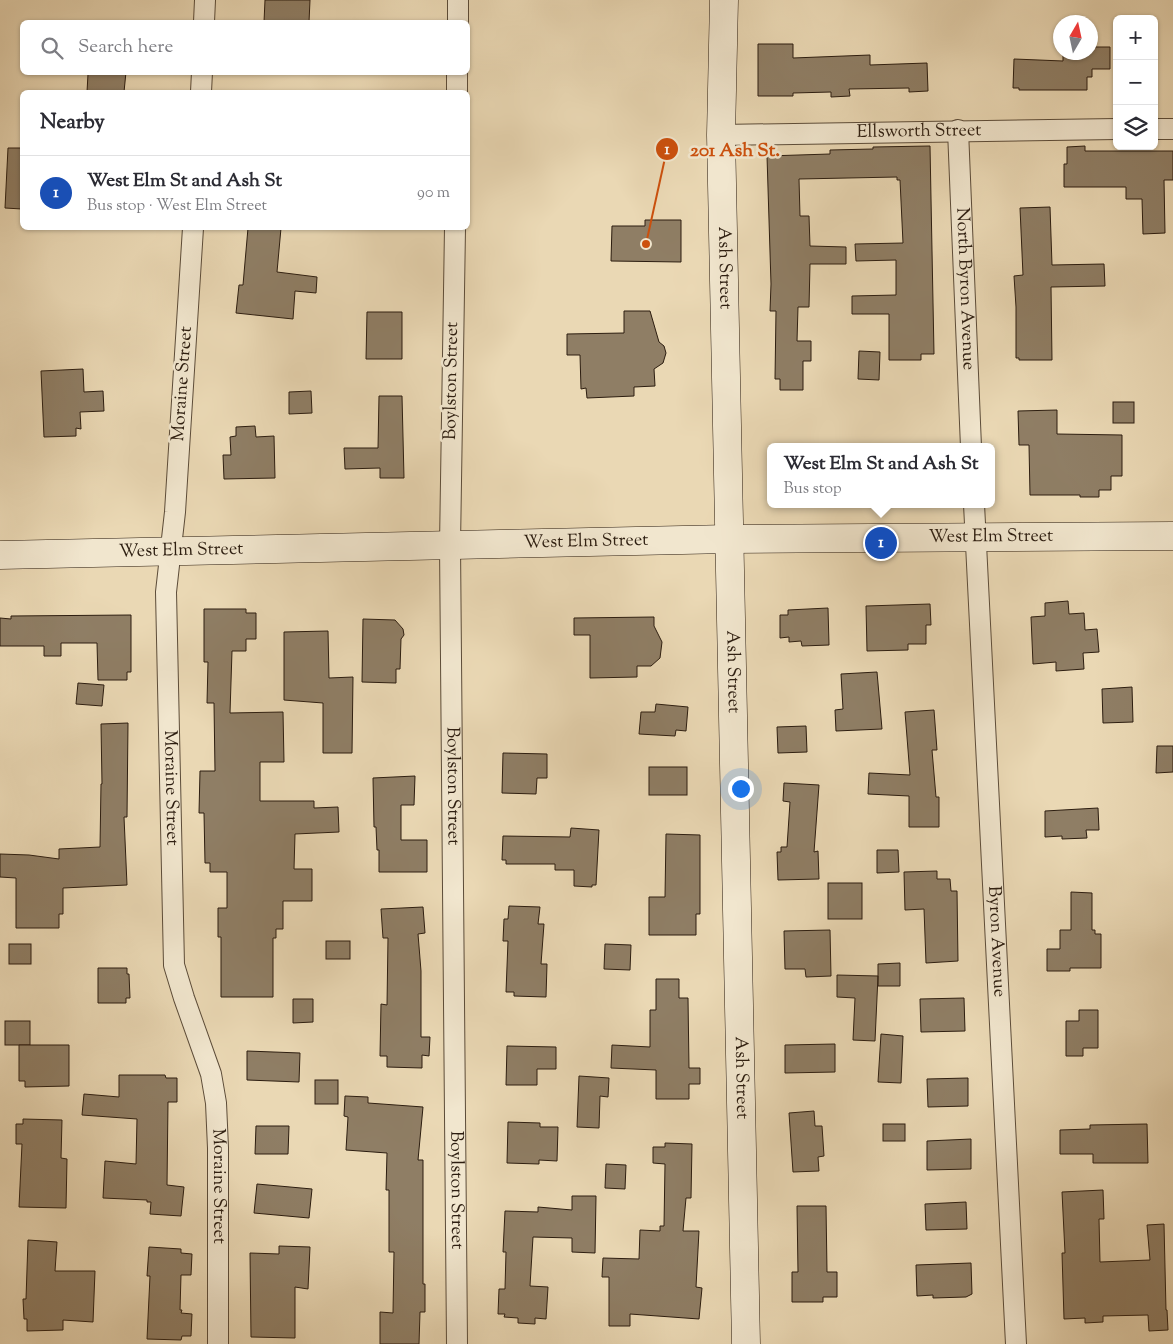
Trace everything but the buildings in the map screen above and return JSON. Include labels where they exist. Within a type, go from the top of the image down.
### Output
[{"type":"street","points":[[204,20],[206,0]]},
{"type":"street","points":[[458,0],[458,20]]},
{"type":"street","name":"Ash Street","points":[[724,0],[721,135],[746,1344]]},
{"type":"street","points":[[201,90],[202,75]]},
{"type":"street","points":[[456,90],[457,75]]},
{"type":"street","points":[[1158,129],[1173,129]]},
{"type":"street","name":"Ellsworth Street","points":[[721,135],[958,130],[1113,130]]},
{"type":"street","name":"North Byron Avenue","points":[[958,130],[971,443]]},
{"type":"street","name":"Moraine Street","points":[[193,230],[175,512],[166,592],[174,965],[211,1074],[216,1103],[218,1157],[218,1344]]},
{"type":"street","name":"Boylston Street","points":[[454,230],[450,546],[458,1344]]},
{"type":"street","points":[[974,508],[975,538]]},
{"type":"street","name":"West Elm Street","points":[[0,555],[730,540],[1173,536]]},
{"type":"street","name":"Byron Avenue","points":[[975,538],[1016,1344]]},
{"type":"place","name":"201 Ash St.","points":[[646,244]]},
{"type":"place","name":"West Elm St and Ash St","points":[[881,543]]}]
